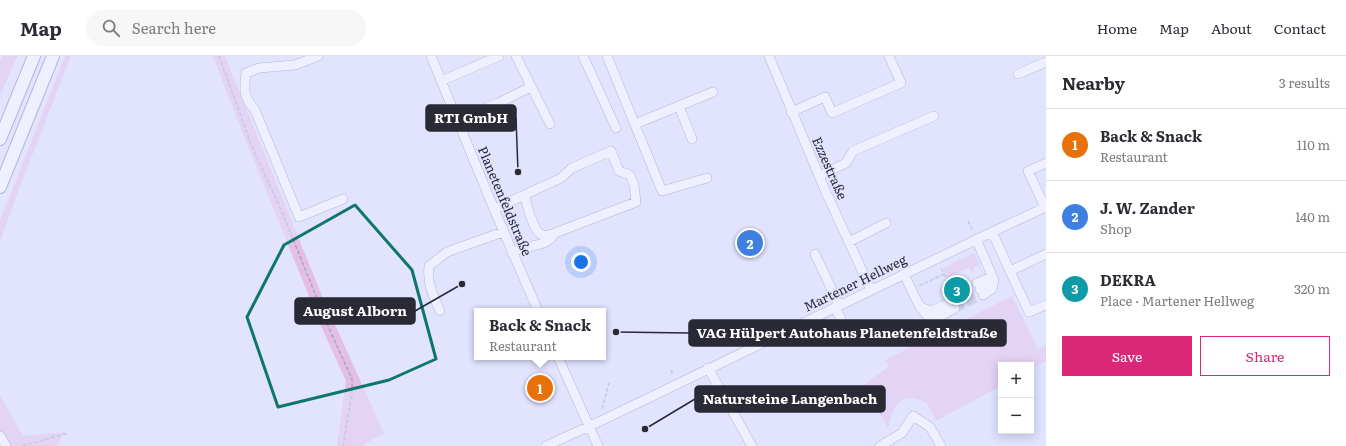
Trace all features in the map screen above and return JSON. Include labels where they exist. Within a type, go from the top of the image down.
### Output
[{"type":"highway","points":[[0,139],[34,56]]},
{"type":"highway","points":[[0,187],[53,56]]},
{"type":"street","points":[[318,56],[295,65],[259,68],[246,73],[244,89],[248,101],[255,110],[298,217],[343,199]]},
{"type":"street","name":"Planetenfeldstraße","points":[[431,56],[503,232],[537,308]]},
{"type":"street","points":[[441,81],[499,56]]},
{"type":"street","points":[[516,56],[550,124]]},
{"type":"street","points":[[583,56],[616,128]]},
{"type":"street","points":[[607,56],[662,192],[707,178]]},
{"type":"street","points":[[791,112],[825,97],[832,113],[901,83],[889,56]]},
{"type":"street","name":"Ezzestraße","points":[[772,57],[791,112],[871,290]]},
{"type":"street","points":[[1018,74],[1046,62]]},
{"type":"street","points":[[457,120],[531,87]]},
{"type":"street","points":[[634,124],[713,92]]},
{"type":"street","points":[[679,106],[692,139]]},
{"type":"street","points":[[819,176],[846,163],[853,151],[934,116]]},
{"type":"street","points":[[494,210],[561,178],[572,168],[611,152],[619,171],[630,175],[634,185],[636,202],[555,233],[543,235],[538,233],[527,207],[525,196]]},
{"type":"street","points":[[1045,207],[1028,171],[1046,163]]},
{"type":"street","name":"Martener Hellweg","points":[[546,446],[904,274],[974,235],[992,232],[1045,207]]},
{"type":"street","points":[[849,242],[886,223]]},
{"type":"street","points":[[440,311],[430,287],[428,277],[429,266],[447,252],[503,232]]},
{"type":"street","points":[[992,232],[1029,312],[1046,305]]},
{"type":"street","points":[[512,253],[524,248],[540,245],[551,240],[555,233]]},
{"type":"street","points":[[974,235],[993,280],[992,289],[980,289],[993,280]]},
{"type":"street","points":[[815,254],[850,339]]},
{"type":"street","points":[[1010,272],[1046,254]]},
{"type":"street","points":[[904,274],[922,309],[931,311],[952,302]]},
{"type":"street","points":[[559,360],[598,446]]},
{"type":"street","points":[[708,368],[752,446]]},
{"type":"street","points":[[880,446],[902,433],[913,416],[930,427],[941,446]]},
{"type":"street","points":[[0,436],[6,446]]},
{"type":"path","points":[[219,56],[251,144],[282,212],[331,333],[352,379],[352,393],[343,446]]},
{"type":"path","points":[[968,221],[974,235]]},
{"type":"path","points":[[941,267],[946,278]]},
{"type":"path","points":[[912,290],[944,274]]},
{"type":"path","points":[[671,370],[673,375]]},
{"type":"path","points":[[602,409],[609,383]]},
{"type":"path","points":[[22,446],[68,433]]},
{"type":"highlighted area","points":[[355,205],[412,270],[436,359],[389,380],[278,407],[247,317],[284,245]]},
{"type":"shaded area","points":[[2,56],[17,56],[0,96],[0,61]]},
{"type":"shaded area","points":[[65,56],[71,56],[0,242],[0,221]]},
{"type":"shaded area","points":[[213,56],[225,56],[322,296],[384,433],[361,446],[337,446],[346,381],[321,326]]},
{"type":"shaded area","points":[[974,253],[981,268],[980,269],[978,265],[973,267],[974,271],[972,272],[969,267],[948,278],[943,268]]},
{"type":"shaded area","points":[[1012,296],[1038,349],[1046,345],[1046,361],[1034,367],[1034,362],[998,362],[998,388],[936,421],[930,408],[925,402],[909,398],[904,399],[899,402],[893,411],[888,428],[864,385],[889,366],[885,360]]},
{"type":"shaded area","points":[[0,395],[23,436],[65,432],[56,446],[0,446]]},
{"type":"tunnel","points":[[950,297],[977,283]]},
{"type":"tunnel","points":[[952,302],[980,289]]},
{"type":"tunnel","points":[[955,308],[983,295]]},
{"type":"place","name":"RTI GmbH","points":[[518,172]]},
{"type":"place","name":"J. W. Zander","points":[[750,243]]},
{"type":"place","name":"August Alborn","points":[[462,284]]},
{"type":"place","name":"DEKRA","points":[[957,290]]},
{"type":"place","name":"VAG Hülpert Autohaus Planetenfeldstraße","points":[[616,332]]},
{"type":"place","name":"Back & Snack","points":[[540,388]]},
{"type":"place","name":"Natursteine Langenbach","points":[[645,429]]}]
